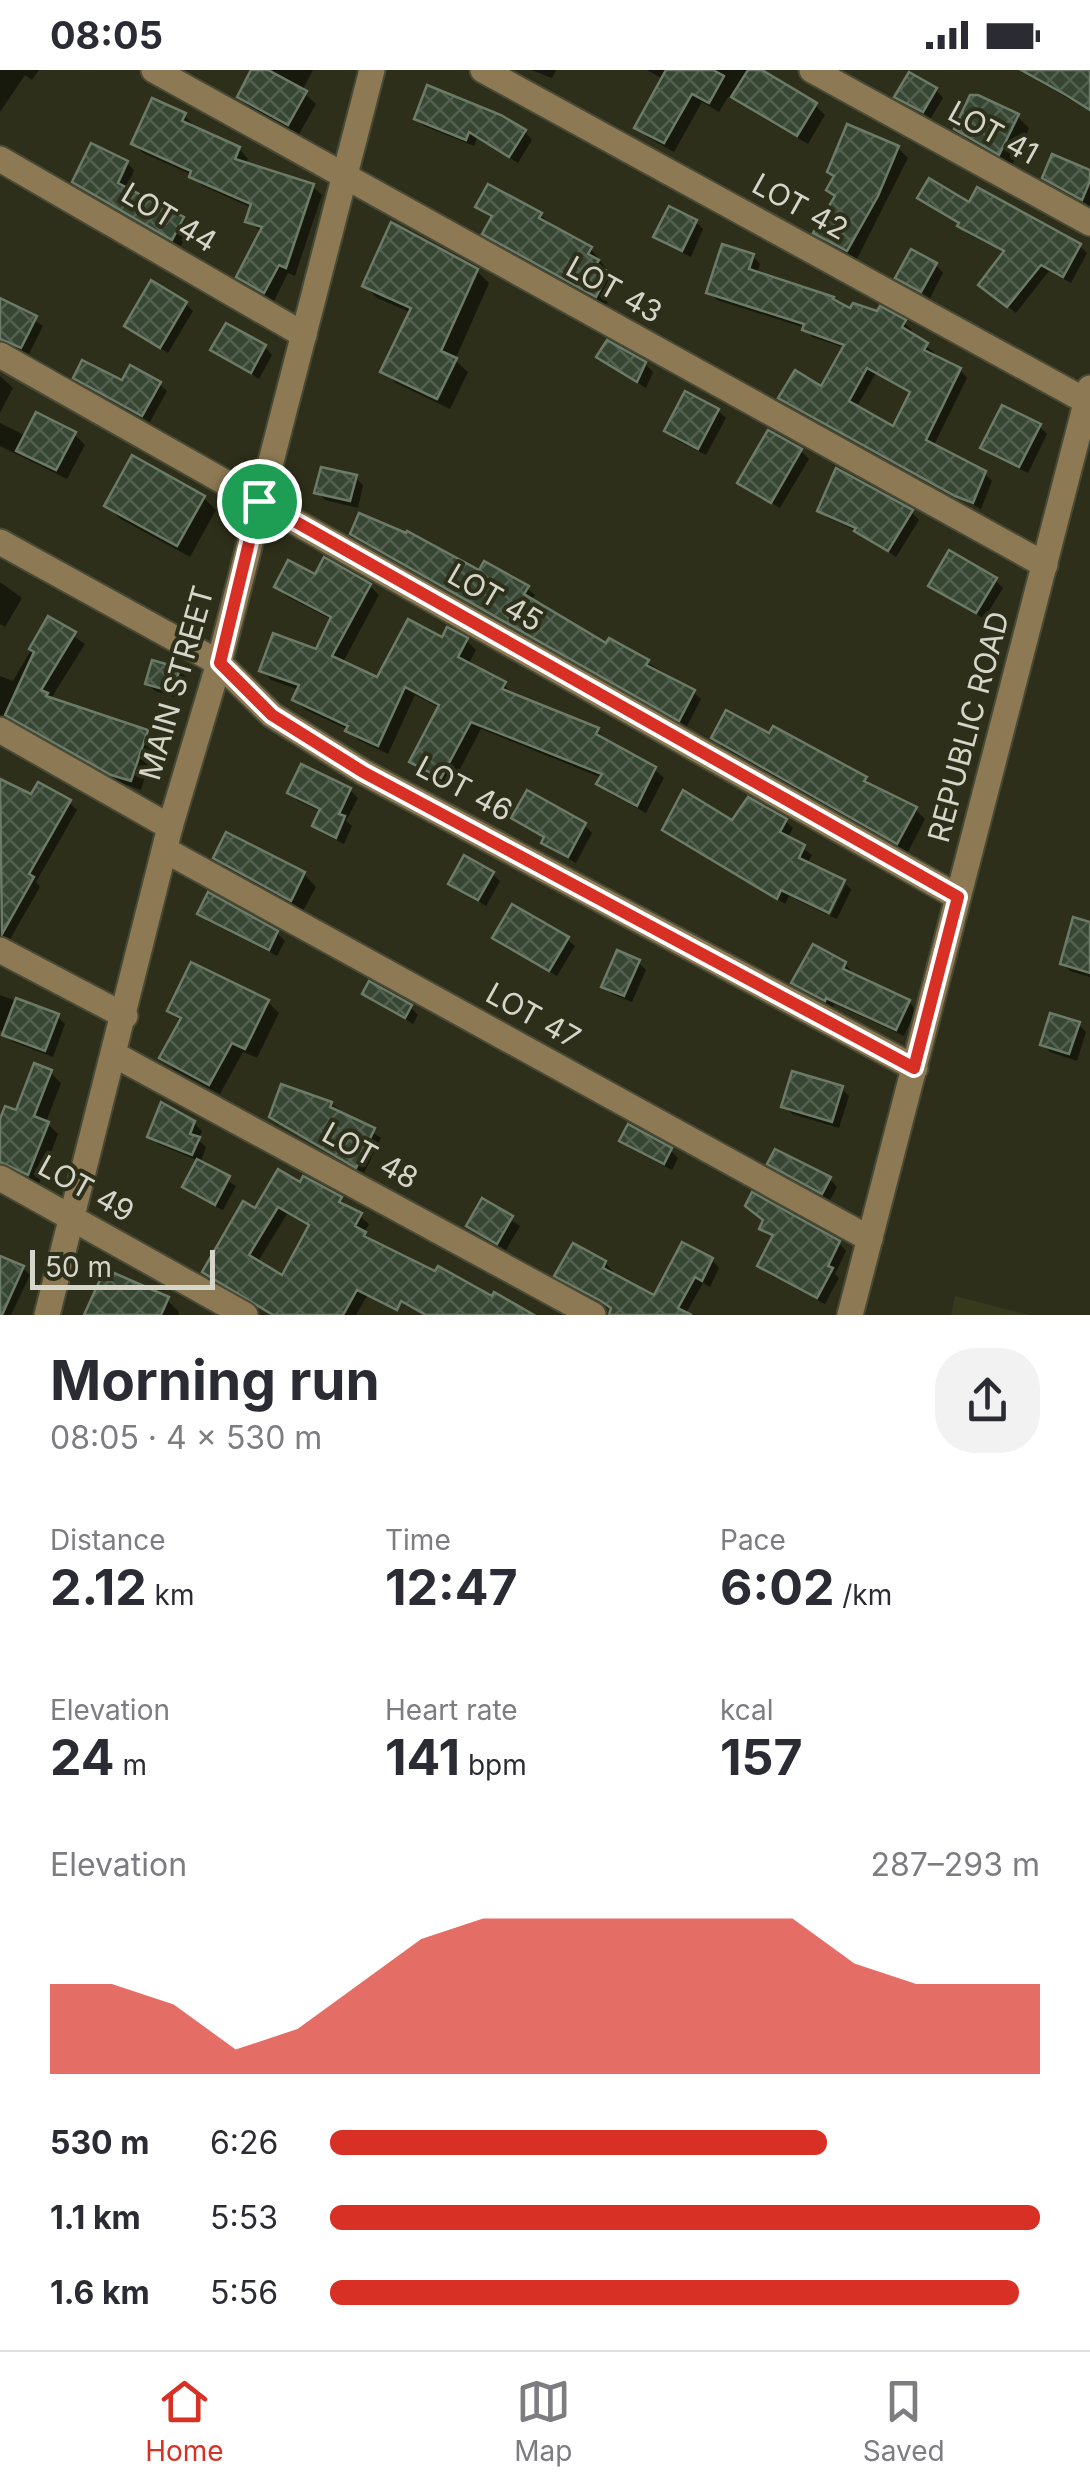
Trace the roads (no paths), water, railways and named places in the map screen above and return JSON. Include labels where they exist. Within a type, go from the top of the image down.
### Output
[{"type":"street","name":"LOT 43","points":[[154,70],[1045,565]]},
{"type":"street","name":"MAIN STREET","points":[[48,1315],[168,838],[220,663],[372,70]]},
{"type":"street","name":"LOT 42","points":[[482,70],[1088,394]]},
{"type":"street","name":"LOT 41","points":[[812,70],[1090,223]]},
{"type":"street","name":"LOT 44","points":[[0,158],[304,335]]},
{"type":"street","name":"LOT 45","points":[[0,356],[958,897]]},
{"type":"street","name":"REPUBLIC ROAD","points":[[850,1315],[1088,394]]},
{"type":"street","name":"LOT 46","points":[[0,542],[220,663],[272,715],[363,772],[914,1068]]},
{"type":"street","name":"LOT 47","points":[[0,730],[168,838],[870,1238]]},
{"type":"street","points":[[0,950],[125,1016]]},
{"type":"street","name":"LOT 48","points":[[115,1055],[593,1315]]},
{"type":"street","name":"LOT 49","points":[[0,1178],[245,1315]]}]
